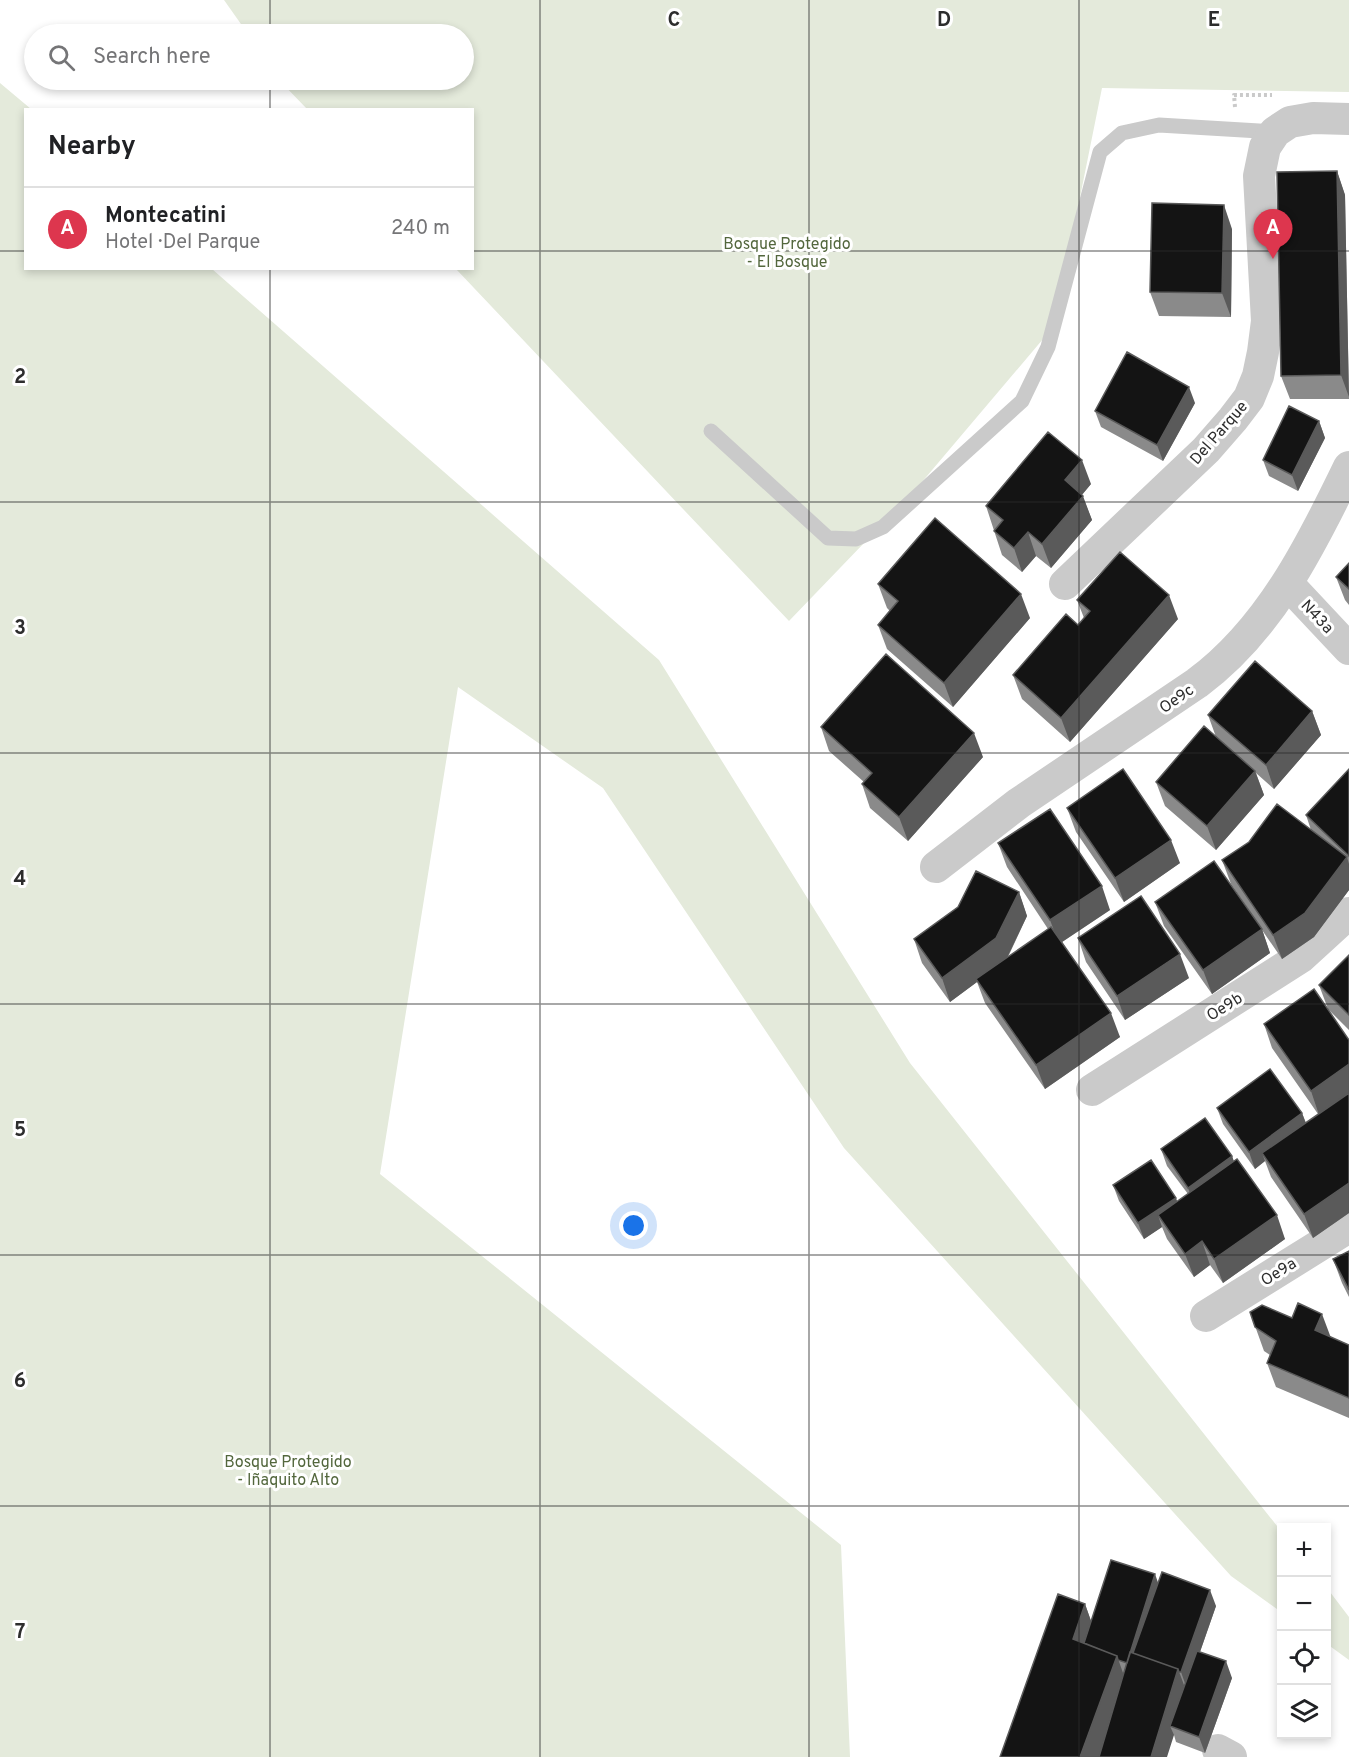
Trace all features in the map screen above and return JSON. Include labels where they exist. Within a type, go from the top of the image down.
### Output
[{"type":"street","points":[[1275,132],[1290,122],[1313,118],[1349,118]]},
{"type":"street","name":"Del Parque","points":[[1065,584],[1206,450],[1249,398],[1261,364],[1267,321],[1259,176],[1265,147],[1275,132]]},
{"type":"street","name":"Oe9c","points":[[936,867],[1019,803],[1214,671],[1256,629],[1287,583],[1334,499],[1349,467]]},
{"type":"street","name":"N43a","points":[[1287,583],[1349,649]]},
{"type":"street","name":"Oe9b","points":[[1092,1090],[1301,957],[1349,913]]},
{"type":"street","name":"Oe9a","points":[[1206,1316],[1349,1227]]},
{"type":"lane","points":[[711,431],[828,538],[856,539],[883,527],[1022,401],[1048,347],[1100,152],[1122,133],[1159,125],[1275,132]]},
{"type":"green space","name":"Bosque Protegido - El Bosque","points":[[224,0],[1349,0],[1349,92],[1102,88],[1054,326],[916,489],[789,621],[457,270],[474,270],[474,108],[306,108],[289,90],[474,90],[474,24],[241,24]]},
{"type":"green space","name":"Bosque Protegido - Iñaquito Alto","points":[[0,83],[30,108],[24,108],[24,270],[213,270],[659,660],[910,1063],[1277,1526],[1277,1609],[1231,1576],[844,1148],[603,788],[458,687],[380,1174],[841,1545],[850,1757],[0,1757]]},
{"type":"green space","points":[[1331,1593],[1349,1617],[1349,1660],[1331,1647]]},
{"type":"building","points":[[1337,171],[1341,375],[1281,376],[1277,172]]},
{"type":"building","points":[[1152,203],[1224,205],[1222,293],[1150,292]]},
{"type":"building","points":[[1127,352],[1189,387],[1157,445],[1095,411]]},
{"type":"building","points":[[1289,406],[1319,421],[1292,475],[1263,460]]},
{"type":"building","points":[[1048,432],[1082,460],[1065,480],[1083,496],[1042,544],[1028,532],[1014,548],[994,531],[1003,520],[986,506]]},
{"type":"building","points":[[935,518],[1021,594],[944,683],[878,625],[898,601],[878,584]]},
{"type":"building","points":[[1120,552],[1169,595],[1061,718],[1013,675],[1066,614],[1078,625],[1090,611],[1077,600]]},
{"type":"building","points":[[1349,563],[1349,589],[1336,577]]},
{"type":"building","points":[[886,654],[974,733],[899,817],[862,784],[872,773],[821,727]]},
{"type":"building","points":[[1255,661],[1312,711],[1266,765],[1208,715]]},
{"type":"building","points":[[1204,726],[1255,771],[1207,826],[1156,782]]},
{"type":"building","points":[[1123,769],[1171,840],[1115,878],[1067,808]]},
{"type":"building","points":[[1349,769],[1349,856],[1306,815]]},
{"type":"building","points":[[1277,804],[1347,857],[1305,913],[1273,935],[1222,860],[1249,842]]},
{"type":"building","points":[[1050,809],[1102,886],[1050,920],[998,843]]},
{"type":"building","points":[[1214,861],[1262,929],[1203,970],[1155,902]]},
{"type":"building","points":[[976,871],[1019,892],[996,938],[942,978],[914,939],[958,907]]},
{"type":"building","points":[[1141,896],[1180,954],[1117,996],[1078,938]]},
{"type":"building","points":[[1051,927],[1111,1013],[1036,1065],[976,979]]},
{"type":"building","points":[[1349,955],[1349,1015],[1319,985]]},
{"type":"building","points":[[1314,989],[1349,1040],[1349,1064],[1311,1091],[1264,1024]]},
{"type":"building","points":[[1270,1069],[1302,1113],[1249,1152],[1217,1108]]},
{"type":"building","points":[[1349,1093],[1349,1183],[1304,1214],[1262,1153]]},
{"type":"building","points":[[1205,1118],[1232,1156],[1188,1188],[1161,1149]]},
{"type":"building","points":[[1237,1159],[1277,1215],[1214,1259],[1202,1241],[1185,1254],[1158,1215]]},
{"type":"building","points":[[1151,1160],[1176,1198],[1138,1223],[1113,1185]]},
{"type":"building","points":[[1349,1251],[1349,1290],[1333,1259]]},
{"type":"building","points":[[1298,1303],[1322,1314],[1315,1330],[1349,1345],[1349,1398],[1267,1363],[1276,1341],[1255,1327],[1250,1312],[1262,1305],[1292,1318]]},
{"type":"building","points":[[1111,1560],[1155,1574],[1127,1663],[1118,1660],[1117,1656],[1084,1643]]},
{"type":"building","points":[[1162,1572],[1210,1590],[1181,1672],[1133,1653]]},
{"type":"building","points":[[1058,1594],[1085,1604],[1073,1639],[1117,1656],[1080,1757],[1000,1757]]},
{"type":"building","points":[[1197,1651],[1226,1661],[1199,1737],[1170,1726]]},
{"type":"building","points":[[1130,1652],[1178,1669],[1151,1757],[1099,1757]]},
{"type":"place","name":"Montecatini","points":[[1273,259]]}]
